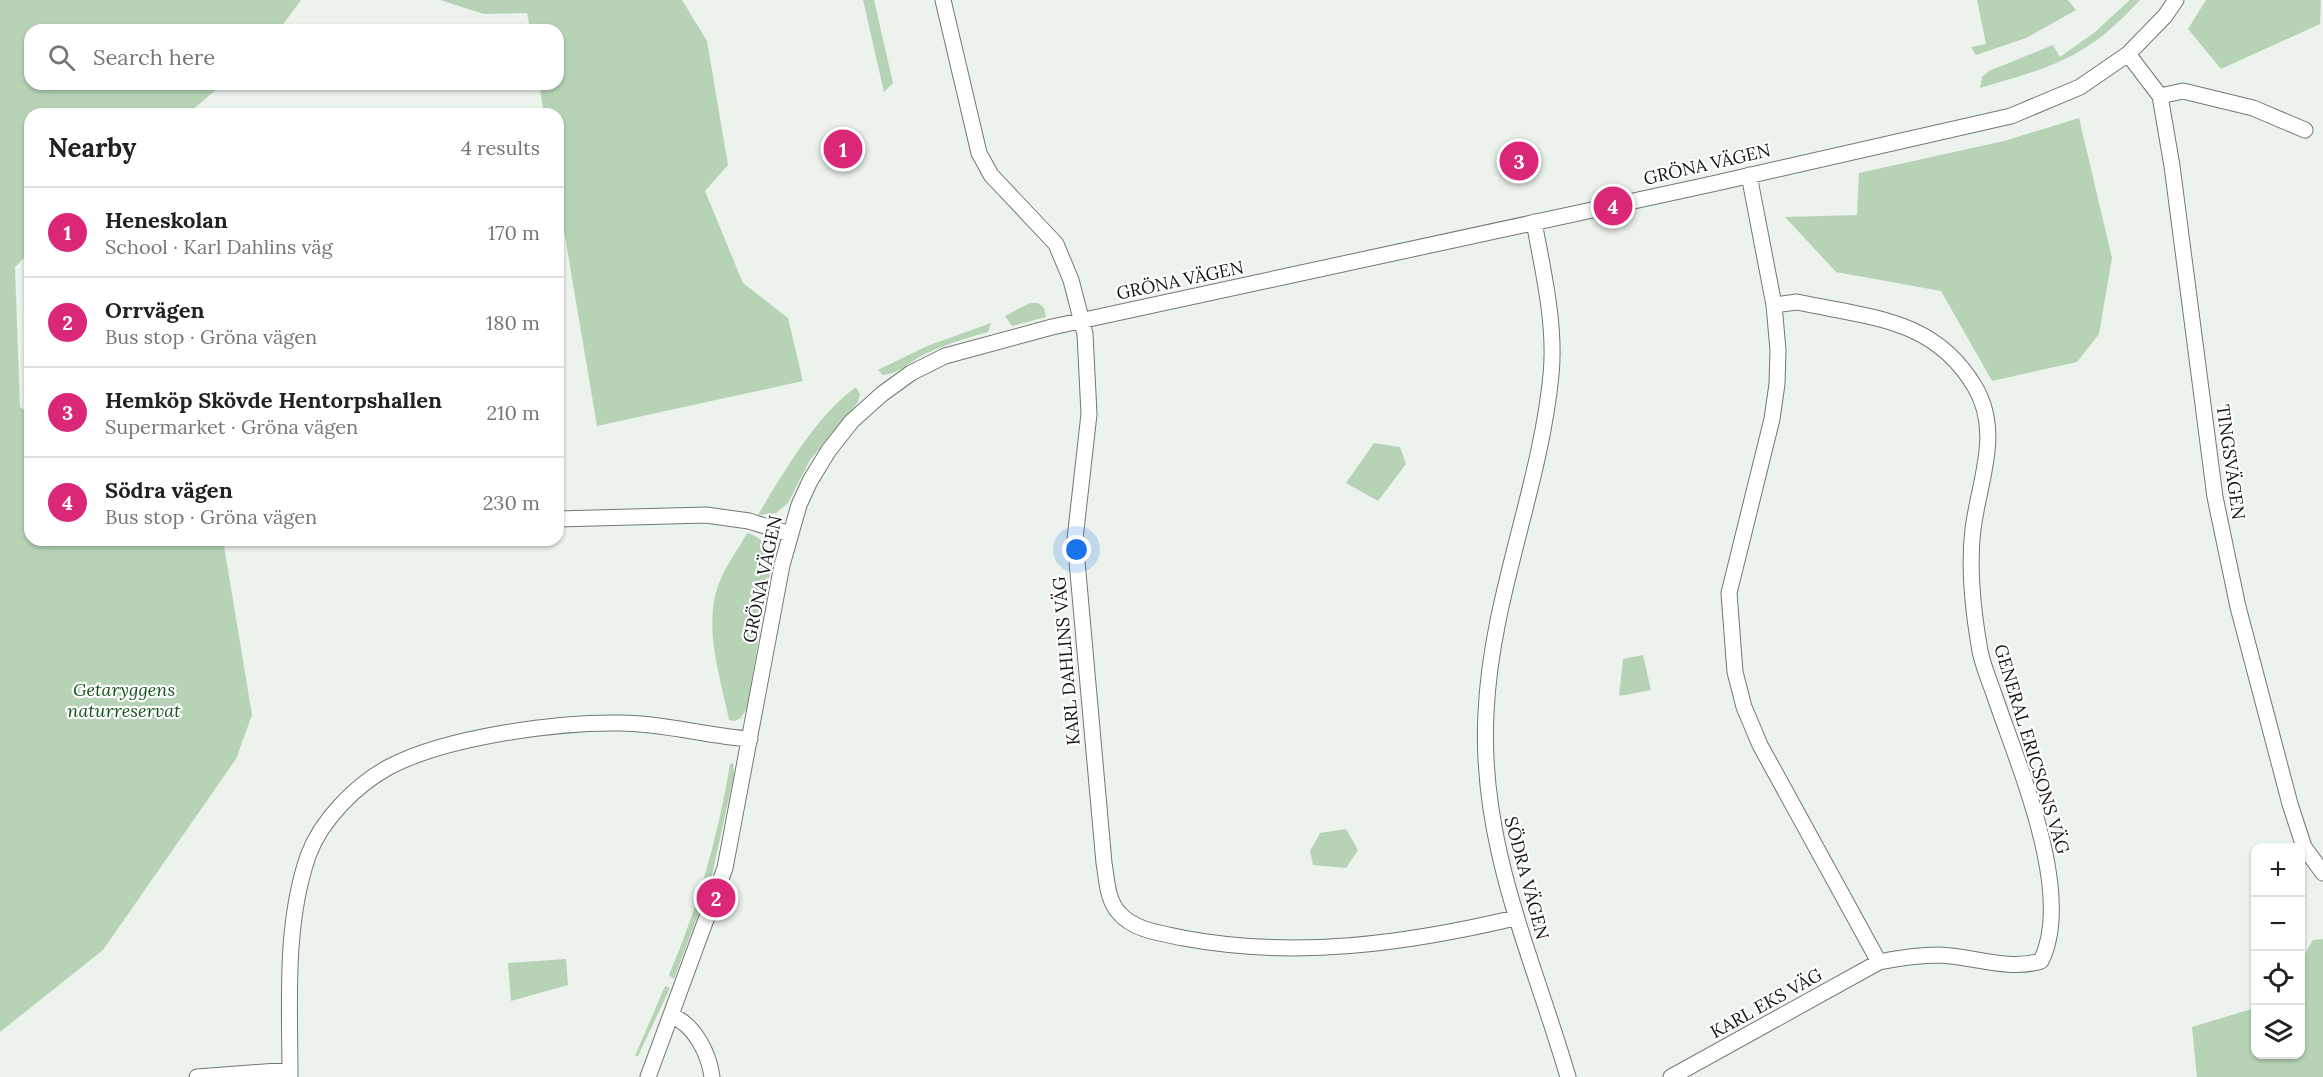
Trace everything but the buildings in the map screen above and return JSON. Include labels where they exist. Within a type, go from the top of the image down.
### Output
[{"type":"street","name":"KARL DAHLINS VÄG","points":[[943,0],[979,153],[990,176],[1056,244],[1066,263],[1082,320],[1089,369],[1089,414],[1075,539],[1104,863],[1110,897],[1118,912],[1141,929],[1152,932],[1212,944],[1268,949],[1371,946],[1440,936],[1515,918]]},
{"type":"street","name":"GRÖNA VÄGEN","points":[[648,1077],[725,868],[790,534],[806,489],[829,450],[852,421],[882,394],[911,373],[945,356],[978,345],[1082,320],[1749,176],[2011,116],[2080,87],[2128,54],[2165,16],[2176,0]]},
{"type":"street","name":"TINGSVÄGEN","points":[[2128,54],[2160,96],[2215,497],[2238,608],[2290,804],[2304,847],[2323,873]]},
{"type":"street","points":[[2160,96],[2183,92],[2253,108],[2305,130]]},
{"type":"street","points":[[1749,176],[1774,305],[1778,350],[1772,419],[1729,593],[1735,672],[1744,707],[1760,745],[1879,962]]},
{"type":"street","name":"SÖDRA VÄGEN","points":[[1534,222],[1550,322],[1551,374],[1530,485],[1496,626],[1486,712],[1486,767],[1490,813],[1499,860],[1515,918],[1568,1077]]},
{"type":"street","name":"GENERAL ERICSONS VÄG","points":[[1774,305],[1807,304],[1881,319],[1928,335],[1954,356],[1976,389],[1987,421],[1988,463],[1973,529],[1973,605],[1981,655],[2050,873],[2051,917],[2048,946],[2041,961],[2026,965],[1941,955],[1912,956],[1879,962]]},
{"type":"street","points":[[564,519],[706,514],[749,521],[790,534]]},
{"type":"street","points":[[197,1077],[290,1073],[292,927],[297,892],[309,854],[324,827],[357,790],[389,767],[437,749],[512,733],[574,724],[621,723],[750,739]]},
{"type":"street","name":"KARL EKS VÄG","points":[[1671,1077],[1879,962]]},
{"type":"street","points":[[671,1016],[681,1019],[693,1032],[704,1050],[712,1077]]},
{"type":"green space","name":"Getaryggens naturreservat","points":[[0,0],[301,0],[283,24],[24,24],[24,90],[216,90],[194,108],[24,108],[24,258],[15,267],[20,407],[24,409],[24,546],[224,546],[252,715],[236,759],[103,950],[0,1032]]},
{"type":"green space","points":[[440,0],[682,0],[707,41],[728,165],[705,191],[743,283],[788,318],[803,381],[597,426],[564,231],[564,108],[543,108],[540,90],[564,90],[564,24],[529,24],[527,13],[484,14]]},
{"type":"green space","points":[[863,0],[874,0],[893,83],[884,92]]},
{"type":"green space","points":[[1977,0],[2068,0],[2076,10],[2026,38],[1976,55],[1971,47],[1986,44]]},
{"type":"green space","points":[[2130,0],[2140,0],[2104,34],[2080,51],[2044,68],[1980,88],[1982,77],[1989,71],[2053,45],[2060,57],[2095,32]]},
{"type":"green space","points":[[2206,0],[2321,0],[2320,24],[2221,69],[2188,29]]},
{"type":"green space","points":[[2079,118],[2112,258],[2099,334],[2077,362],[1992,381],[1941,291],[1836,272],[1785,217],[1857,215],[1859,173],[2004,141]]},
{"type":"green space","points":[[1030,303],[1038,303],[1044,308],[1046,317],[1012,326],[1005,316]]},
{"type":"green space","points":[[991,323],[988,332],[933,350],[894,372],[883,375],[878,370],[927,346]]},
{"type":"green space","points":[[856,387],[860,394],[858,402],[810,460],[788,503],[776,513],[758,515],[789,464],[814,429],[841,399]]},
{"type":"green space","points":[[1374,443],[1400,447],[1406,464],[1378,501],[1346,483]]},
{"type":"green space","points":[[747,533],[764,543],[772,560],[747,708],[741,718],[734,721],[729,720],[718,671],[712,619],[718,586]]},
{"type":"green space","points":[[1643,655],[1651,690],[1619,696],[1623,659]]},
{"type":"green space","points":[[733,763],[734,774],[711,880],[674,979],[669,975],[706,871],[730,764]]},
{"type":"green space","points":[[1346,829],[1358,850],[1346,868],[1313,865],[1310,851],[1320,833]]},
{"type":"green space","points":[[2323,939],[2323,1077],[2197,1077],[2192,1027],[2251,1009],[2251,1059],[2305,1059],[2305,954],[2313,940]]},
{"type":"green space","points":[[566,959],[568,985],[511,1001],[508,963]]},
{"type":"green space","points":[[665,986],[670,988],[638,1056],[635,1056]]},
{"type":"place","name":"Heneskolan","points":[[843,149]]},
{"type":"place","name":"Hemköp Skövde Hentorpshallen","points":[[1519,161]]},
{"type":"place","name":"Södra vägen","points":[[1613,206]]},
{"type":"place","name":"Orrvägen","points":[[716,898]]}]
